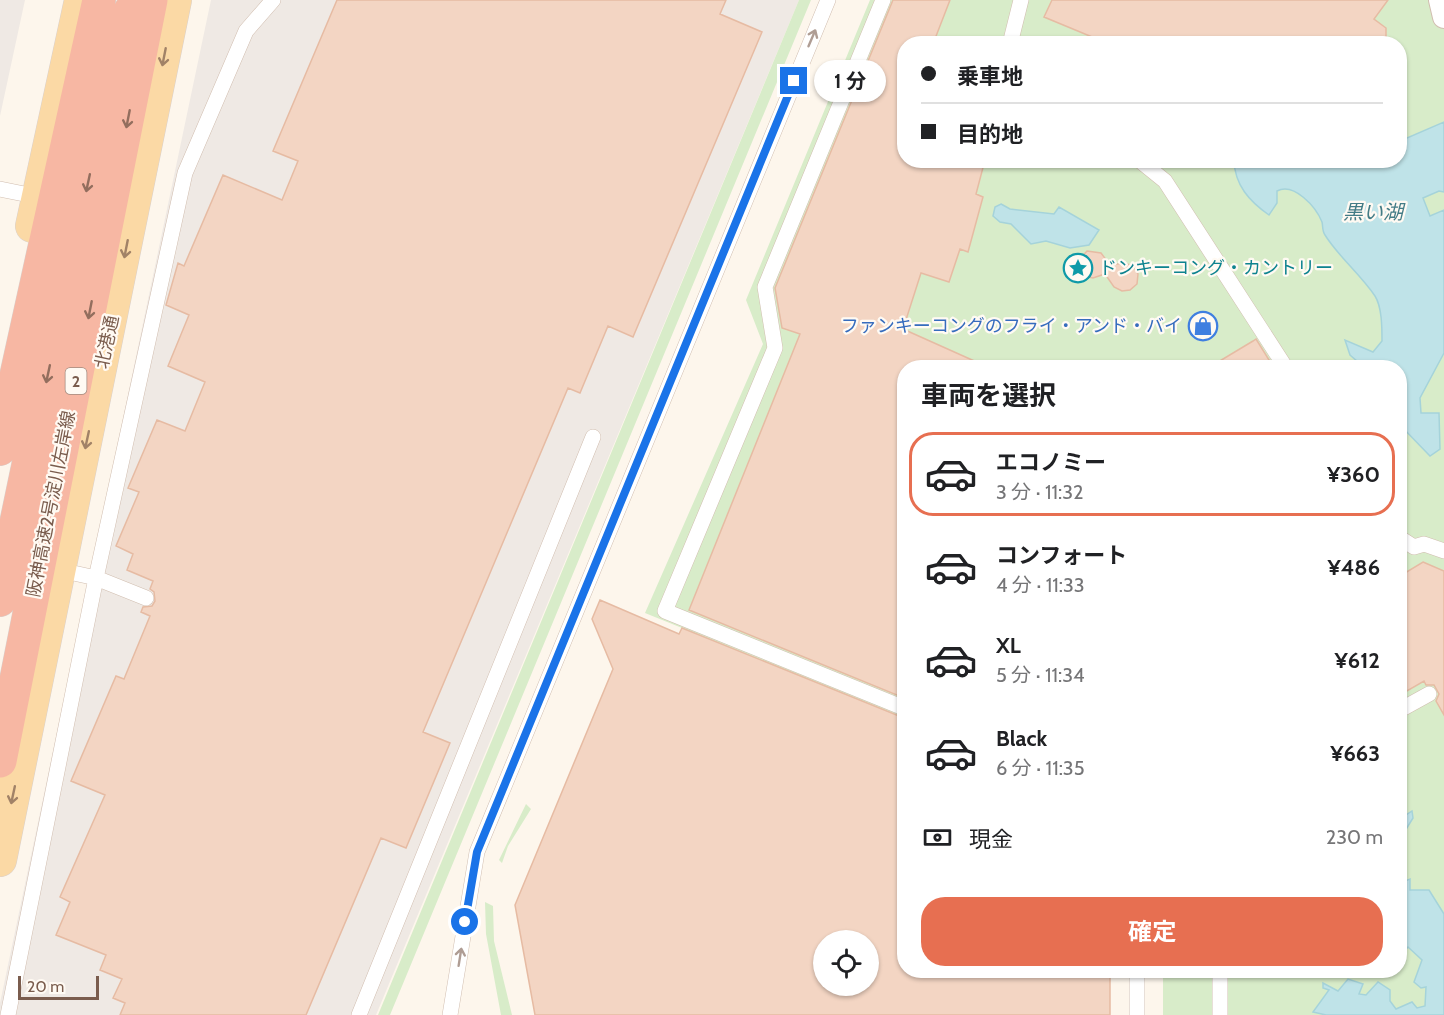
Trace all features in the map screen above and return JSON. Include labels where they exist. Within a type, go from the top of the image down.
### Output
[{"type":"highway","points":[[84,127],[91,0]]},
{"type":"highway","points":[[0,600],[84,127],[99,0]]},
{"type":"highway","points":[[0,449],[84,127],[134,0]]},
{"type":"highway","name":"阪神高速2号淀川左岸線","points":[[0,761],[151,0]]},
{"type":"main road","points":[[0,375],[81,0]]},
{"type":"main road","name":"北港通","points":[[0,860],[175,0]]},
{"type":"street","points":[[1440,0],[1444,17]]},
{"type":"lane","points":[[8,1015],[96,578],[185,172],[246,31],[273,0]]},
{"type":"lane","points":[[450,1015],[477,852],[828,0]]},
{"type":"lane","points":[[882,0],[765,287],[775,348],[665,610],[897,705]]},
{"type":"lane","points":[[1012,36],[1021,0]]},
{"type":"lane","points":[[1148,168],[1165,181],[1281,360]]},
{"type":"lane","points":[[0,189],[39,197]]},
{"type":"lane","points":[[359,1015],[593,437]]},
{"type":"lane","points":[[1407,542],[1414,547],[1424,544],[1444,551]]},
{"type":"lane","points":[[60,570],[96,578],[146,598]]},
{"type":"lane","points":[[1407,706],[1429,694]]},
{"type":"lane","points":[[1137,978],[1137,1015]]},
{"type":"lane","points":[[1220,978],[1220,1015]]},
{"type":"shaded area","points":[[0,0],[25,0],[0,116]]},
{"type":"shaded area","points":[[211,0],[799,0],[376,1015],[0,1015],[0,1003]]},
{"type":"green space","points":[[799,0],[811,0],[390,1015],[378,1015]]},
{"type":"green space","points":[[870,0],[1444,0],[1444,1015],[1163,1015],[1163,978],[1407,978],[1407,360],[897,360],[897,715],[645,613],[763,344],[746,300]]},
{"type":"green space","points":[[526,804],[531,809],[508,846],[502,863],[499,860]]},
{"type":"green space","points":[[485,902],[493,906],[494,941],[512,1015],[501,1015],[486,934]]},
{"type":"water","name":"黒い湖","points":[[1444,122],[1444,192],[1439,191],[1423,198],[1430,216],[1444,210],[1444,353],[1420,398],[1421,413],[1439,413],[1440,449],[1430,456],[1407,432],[1407,360],[1356,360],[1350,355],[1345,340],[1373,352],[1382,341],[1382,324],[1375,296],[1330,243],[1319,216],[1310,203],[1290,190],[1277,191],[1277,203],[1269,215],[1244,192],[1235,168],[1407,168],[1407,138]]},
{"type":"water","points":[[1001,204],[1010,209],[1054,214],[1059,207],[1099,230],[1089,245],[1070,248],[1046,241],[1031,244],[1011,224],[1000,222],[993,216],[995,207]]},
{"type":"water","points":[[1412,811],[1413,818],[1407,828],[1407,814]]},
{"type":"water","points":[[1410,879],[1410,890],[1429,890],[1444,914],[1444,1015],[1326,1015],[1313,1012],[1329,990],[1323,988],[1323,983],[1338,991],[1348,979],[1363,984],[1359,994],[1366,995],[1378,982],[1390,990],[1390,1001],[1396,1009],[1412,1002],[1417,1008],[1425,1006],[1426,987],[1421,988],[1414,982],[1422,960],[1407,948],[1407,880]]},
{"type":"building","points":[[337,0],[726,0],[720,14],[762,32],[633,337],[608,326],[580,393],[568,388],[423,732],[450,743],[406,848],[381,838],[306,1015],[120,1015],[125,1003],[113,998],[122,979],[100,970],[106,955],[56,935],[70,902],[60,897],[105,795],[71,781],[116,676],[124,679],[150,616],[141,612],[143,607],[152,606],[155,601],[154,592],[150,589],[153,581],[127,570],[133,554],[116,546],[139,492],[128,488],[157,420],[185,431],[205,382],[168,366],[189,315],[166,305],[178,263],[184,266],[223,175],[282,200],[298,161],[273,151]]},
{"type":"building","points":[[893,0],[950,0],[936,36],[897,36],[897,168],[983,168],[976,194],[983,197],[968,252],[960,249],[949,282],[921,273],[903,329],[972,360],[897,360],[897,695],[689,610],[800,334],[782,328],[775,288]]},
{"type":"building","points":[[1052,0],[1388,0],[1374,19],[1386,28],[1386,36],[1090,36],[1044,17]]},
{"type":"building","points":[[1087,251],[1101,253],[1110,265],[1125,263],[1133,266],[1138,274],[1137,284],[1130,290],[1122,291],[1114,287],[1105,274],[1093,278],[1084,276],[1078,270],[1078,261]]},
{"type":"building","points":[[1256,339],[1269,360],[1221,360]]},
{"type":"building","points":[[1423,562],[1444,571],[1444,715],[1436,701],[1439,694],[1434,685],[1426,685],[1424,681],[1407,691],[1407,572]]},
{"type":"building","points":[[600,600],[679,634],[682,628],[897,715],[897,978],[1110,978],[1110,1015],[535,1015],[515,905],[613,669],[592,619]]},
{"type":"place","name":"ドンキーコング・カントリー","points":[[1078,268]]},
{"type":"place","name":"ファンキーコングのフライ・アンド・バイ","points":[[1203,326]]},
{"type":"route","points":[[465,922],[477,852],[794,81]]}]
